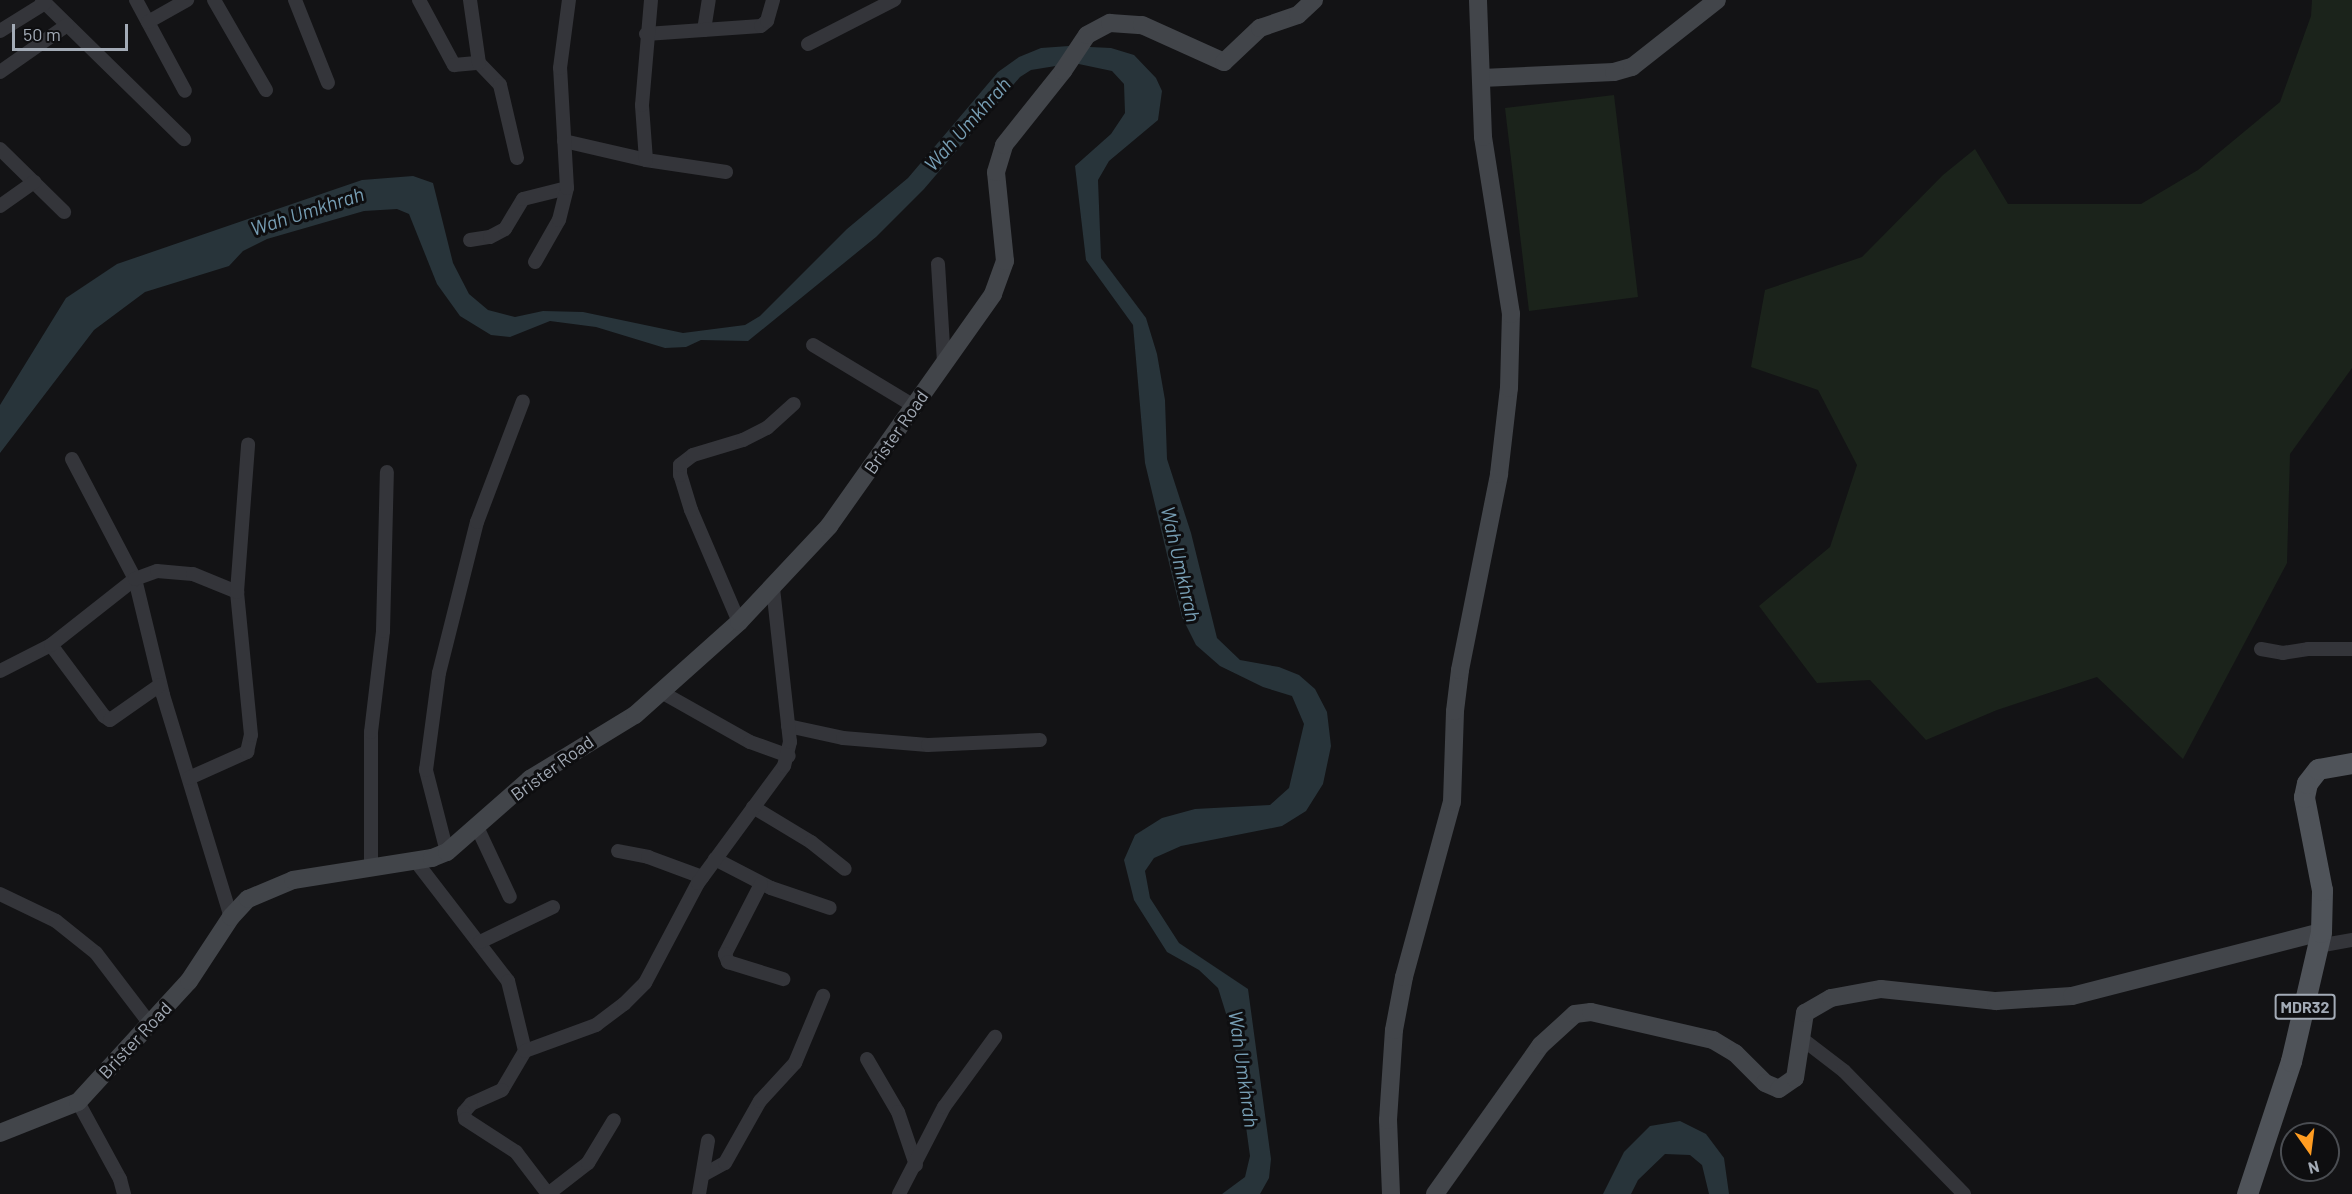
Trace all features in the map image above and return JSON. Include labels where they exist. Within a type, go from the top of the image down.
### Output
[{"type":"main road","name":"MDR32","points":[[2247,1194],[2291,1061],[2319,939],[2322,890],[2306,805],[2307,783],[2318,769],[2352,763]]},
{"type":"street","points":[[136,0],[185,91]]},
{"type":"street","points":[[148,22],[187,0]]},
{"type":"street","points":[[214,0],[266,90]]},
{"type":"street","points":[[296,0],[328,83]]},
{"type":"street","points":[[419,0],[454,65],[479,63]]},
{"type":"street","points":[[470,0],[479,63],[504,92],[517,158]]},
{"type":"street","points":[[535,262],[559,220],[567,188],[560,68],[569,0]]},
{"type":"street","points":[[646,160],[642,105],[646,34],[651,0]]},
{"type":"street","points":[[704,30],[709,0]]},
{"type":"street","points":[[646,34],[761,26],[767,21],[773,0]]},
{"type":"street","points":[[808,44],[894,0]]},
{"type":"street","name":"Brister Road","points":[[0,1133],[78,1102],[189,981],[231,917],[248,899],[293,880],[414,859],[432,858],[447,852],[546,768],[635,715],[663,693],[739,622],[829,526],[993,294],[1005,261],[996,172],[1004,145],[1063,71],[1087,35],[1098,28],[1123,21],[1142,25],[1219,61],[1229,60],[1260,28],[1298,15],[1314,0]]},
{"type":"street","points":[[1391,1194],[1388,1120],[1394,1030],[1404,977],[1452,802],[1459,680],[1499,474],[1509,388],[1511,314],[1483,137],[1478,0]]},
{"type":"street","points":[[1482,78],[1614,72],[1632,67],[1717,0]]},
{"type":"street","points":[[0,31],[43,2],[184,140]]},
{"type":"street","points":[[0,72],[67,25]]},
{"type":"street","points":[[564,141],[646,160],[726,172]]},
{"type":"street","points":[[0,149],[64,212]]},
{"type":"street","points":[[0,206],[34,182]]},
{"type":"street","points":[[470,240],[490,237],[505,229],[523,199],[567,188]]},
{"type":"street","points":[[938,264],[944,363]]},
{"type":"street","points":[[813,345],[914,406]]},
{"type":"street","points":[[447,852],[426,770],[439,673],[477,522],[523,401]]},
{"type":"street","points":[[739,622],[691,510],[680,475],[680,465],[693,455],[743,440],[767,428],[794,404]]},
{"type":"street","points":[[189,778],[247,752],[251,735],[237,592],[248,444]]},
{"type":"street","points":[[72,459],[135,579],[160,685],[231,917]]},
{"type":"street","points":[[371,866],[371,732],[383,631],[387,472]]},
{"type":"street","points":[[0,671],[51,645],[135,579],[172,570],[192,573],[237,592]]},
{"type":"street","points":[[614,1120],[588,1163],[548,1194],[516,1152],[465,1119],[464,1112],[471,1104],[502,1090],[525,1051],[596,1025],[624,1004],[645,983],[702,877],[789,756],[788,726],[773,587]]},
{"type":"street","points":[[51,645],[110,720],[160,685]]},
{"type":"street","points":[[2261,649],[2283,653],[2352,649]]},
{"type":"street","points":[[663,693],[750,742],[789,756]]},
{"type":"street","points":[[788,726],[843,738],[928,746],[1040,740]]},
{"type":"street","points":[[753,807],[811,842],[845,869]]},
{"type":"street","points":[[477,827],[510,897]]},
{"type":"street","points":[[618,851],[648,857],[702,877]]},
{"type":"street","points":[[414,859],[508,981],[525,1051]]},
{"type":"street","points":[[715,859],[761,884],[830,908]]},
{"type":"street","points":[[761,884],[750,911],[724,948],[724,954],[728,962],[783,979]]},
{"type":"street","points":[[0,894],[56,921],[96,952],[150,1024]]},
{"type":"street","points":[[480,942],[553,907]]},
{"type":"street","points":[[1435,1194],[1541,1045],[1575,1014],[1591,1012],[1713,1040],[1734,1053],[1765,1083],[1779,1089],[1795,1078],[1803,1020],[1810,1007],[1860,991],[1904,990],[1996,1001],[2056,998],[2319,939],[2352,940]]},
{"type":"street","points":[[704,1175],[725,1163],[753,1112],[795,1063],[823,996]]},
{"type":"street","points":[[899,1194],[944,1107],[995,1037]]},
{"type":"street","points":[[1801,1038],[1844,1071],[1964,1194]]},
{"type":"street","points":[[867,1059],[898,1112],[916,1165]]},
{"type":"street","points":[[78,1102],[120,1179],[124,1194]]},
{"type":"street","points":[[699,1194],[708,1141]]},
{"type":"shaded area","points":[[2312,0],[2352,0],[2352,368],[2290,454],[2287,563],[2183,759],[2097,677],[1997,710],[1926,740],[1870,680],[1817,683],[1759,606],[1830,547],[1857,465],[1818,390],[1751,367],[1765,290],[1862,257],[1943,175],[1975,149],[2008,204],[2141,204],[2198,170],[2280,102],[2311,16]]},
{"type":"shaded area","points":[[1614,95],[1638,297],[1529,311],[1505,108]]},
{"type":"water","name":"Wah Umkhrah","points":[[1069,46],[1111,48],[1134,55],[1156,78],[1162,91],[1158,120],[1109,161],[1098,180],[1101,258],[1146,318],[1157,354],[1165,400],[1167,459],[1191,533],[1217,638],[1240,660],[1279,667],[1299,675],[1315,689],[1327,712],[1331,746],[1323,784],[1306,811],[1282,826],[1181,846],[1154,858],[1145,871],[1150,898],[1179,943],[1248,989],[1271,1159],[1269,1178],[1260,1194],[1222,1194],[1245,1177],[1250,1156],[1234,1039],[1218,988],[1199,970],[1167,952],[1134,900],[1124,860],[1135,835],[1162,818],[1195,809],[1270,805],[1289,788],[1304,724],[1292,696],[1263,687],[1220,666],[1196,645],[1182,617],[1145,463],[1133,325],[1086,260],[1075,166],[1111,134],[1125,113],[1124,84],[1112,71],[1074,63],[1031,70],[1020,77],[924,189],[876,237],[748,341],[701,340],[686,347],[665,348],[596,327],[550,321],[510,337],[491,335],[460,316],[437,284],[409,214],[397,209],[364,211],[267,239],[243,251],[229,266],[145,292],[94,330],[0,453],[0,405],[66,298],[117,264],[362,180],[413,176],[433,183],[453,263],[469,294],[488,310],[515,317],[543,311],[583,312],[683,333],[745,325],[760,316],[847,229],[908,178],[998,72],[1019,57],[1041,48]]},
{"type":"water","points":[[1680,1121],[1706,1134],[1724,1158],[1729,1194],[1709,1194],[1702,1165],[1690,1155],[1665,1154],[1638,1180],[1631,1194],[1603,1194],[1624,1152],[1650,1126]]}]
